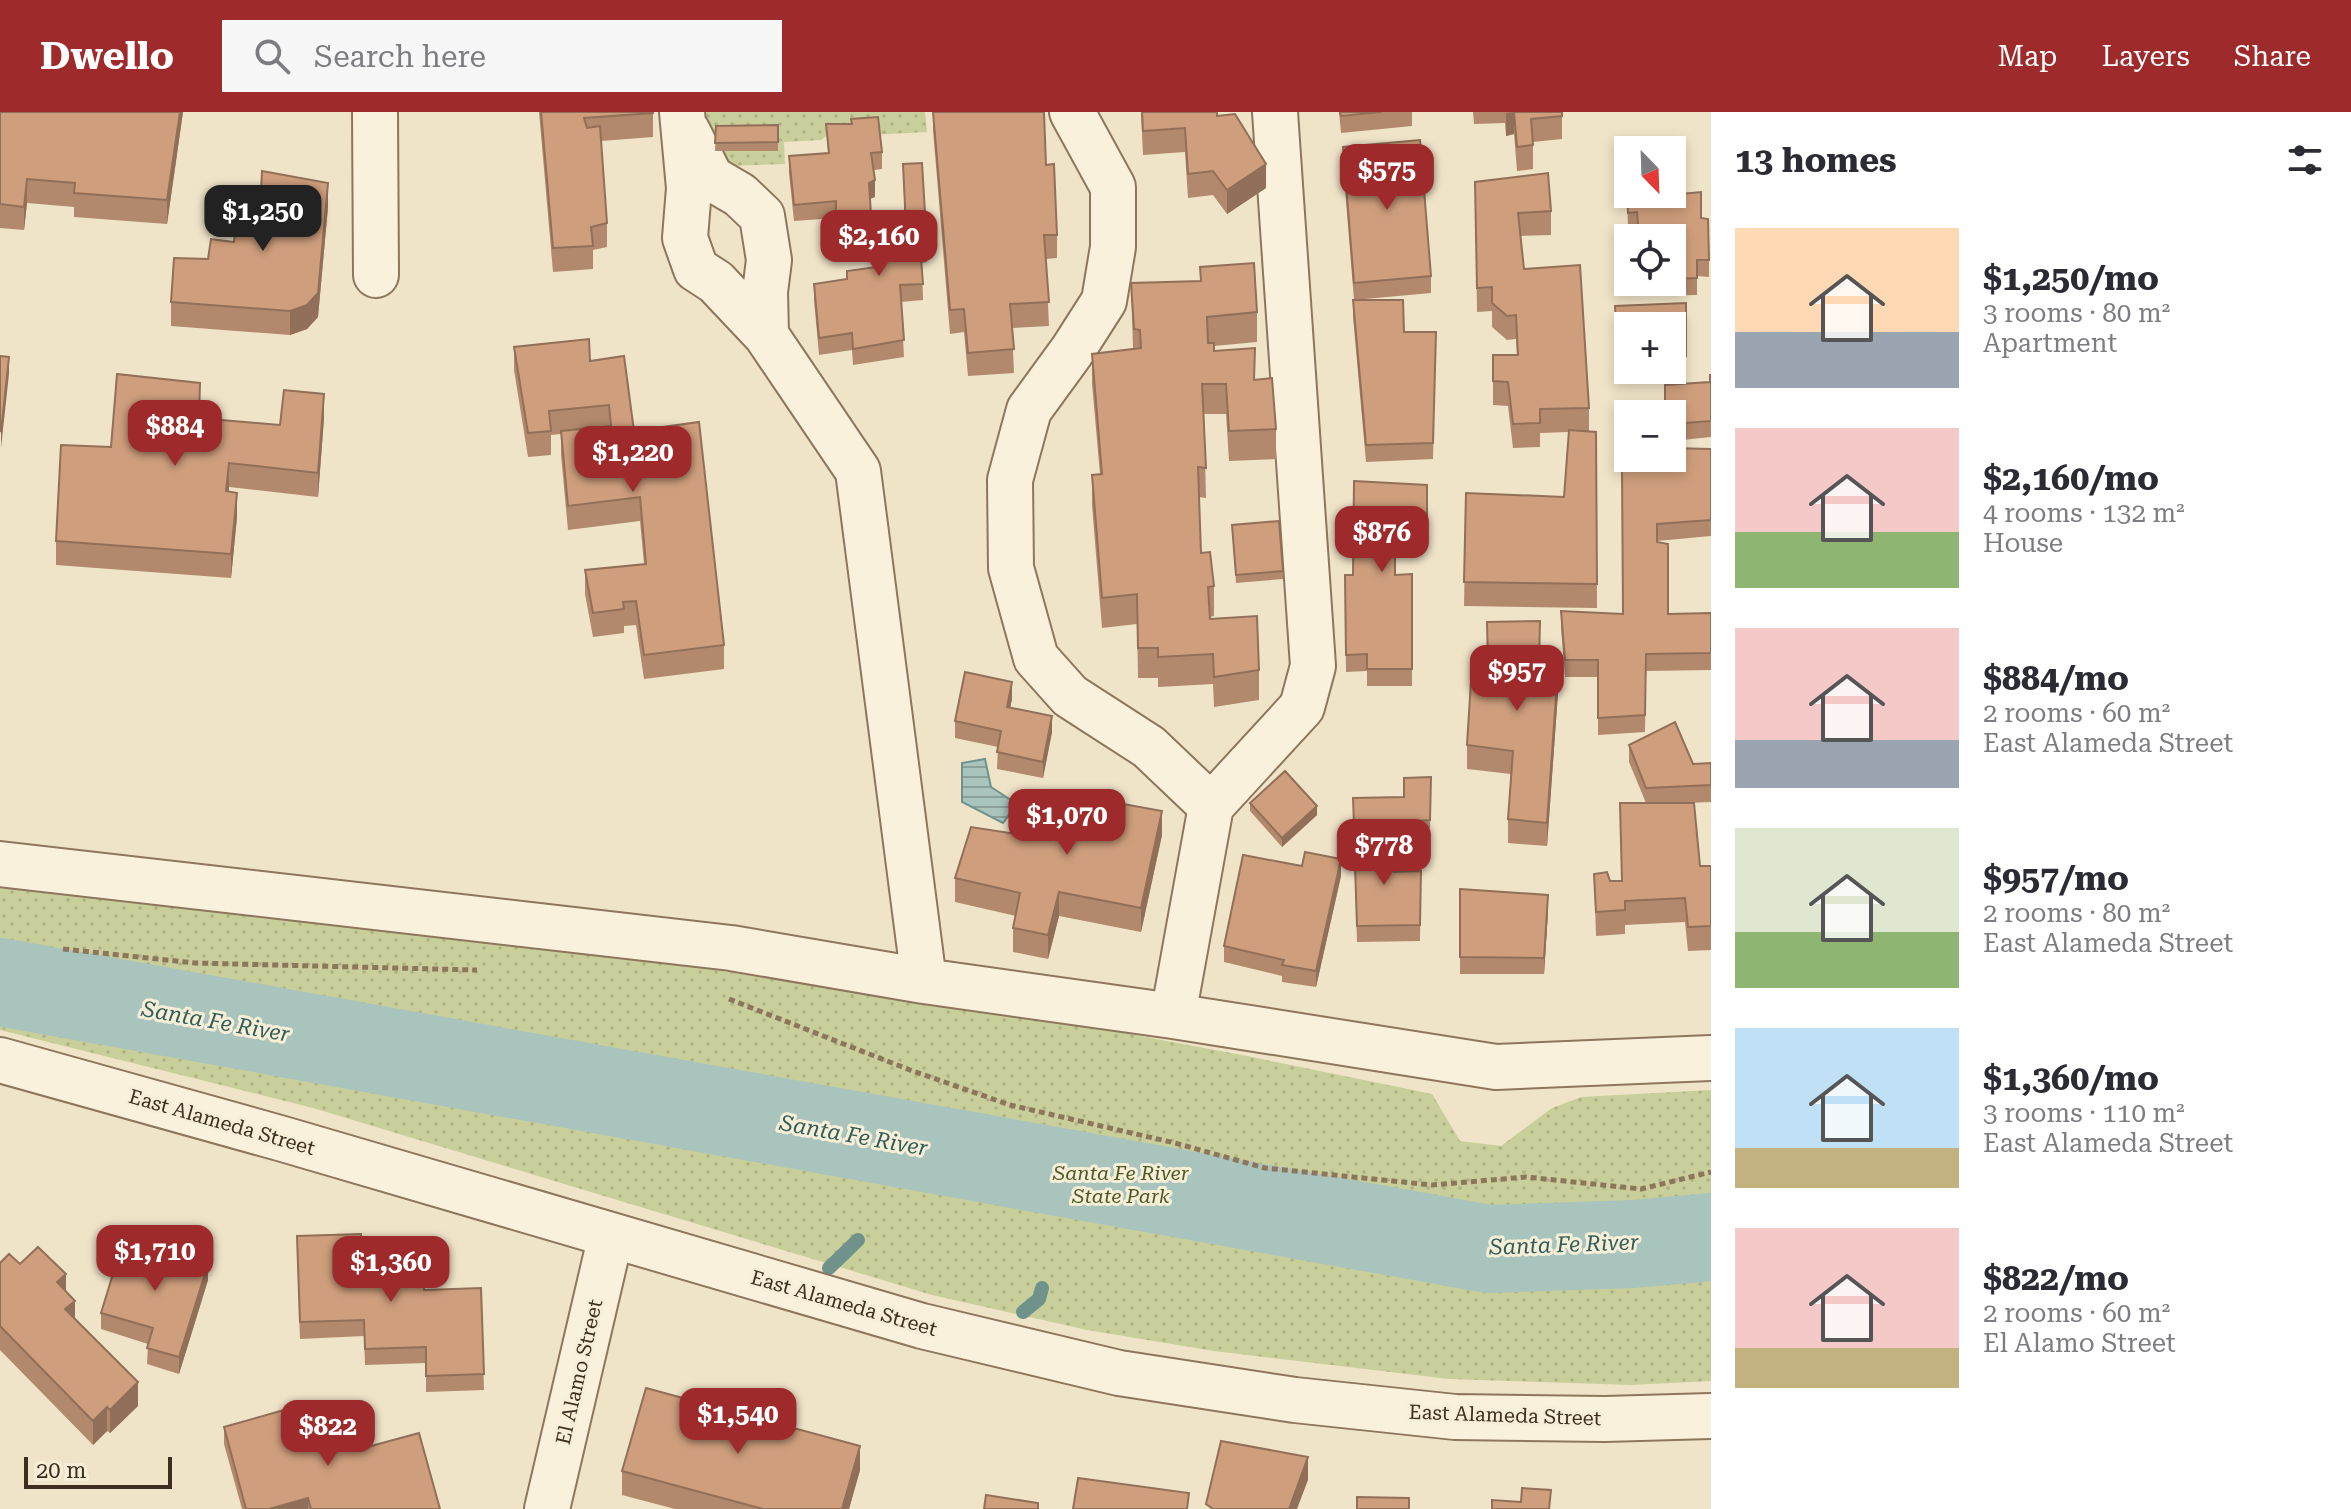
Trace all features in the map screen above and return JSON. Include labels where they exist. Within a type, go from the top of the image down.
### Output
[{"type":"street","points":[[375,112],[376,275]]},
{"type":"street","points":[[1072,112],[1113,187],[1113,247],[1104,301],[1029,410],[1010,480],[1011,568],[1036,658],[1070,696],[1149,747],[1211,806]]},
{"type":"street","points":[[1173,1016],[1211,806],[1302,707],[1313,666],[1275,112]]},
{"type":"street","points":[[682,116],[711,178],[740,195],[762,216],[769,260],[765,292],[766,335]]},
{"type":"street","points":[[682,116],[689,188],[685,238],[696,269],[716,282],[766,335],[858,471],[924,981]]},
{"type":"street","points":[[0,864],[731,948],[924,981],[1173,1016],[1496,1067],[1711,1058]]},
{"type":"street","name":"East Alameda Street","points":[[0,1060],[283,1139],[922,1326],[1119,1373],[1295,1400],[1455,1417],[1605,1419],[1711,1416]]},
{"type":"street","name":"El Alamo Street","points":[[547,1509],[611,1235]]},
{"type":"path","points":[[63,949],[195,963],[489,971]]},
{"type":"path","points":[[721,996],[910,1070],[1010,1105],[1175,1143],[1265,1168],[1432,1185],[1526,1177],[1641,1189],[1711,1172]]},
{"type":"green space","points":[[692,112],[925,112],[927,132],[851,136],[833,131],[821,140],[784,142],[785,164],[695,167]]},
{"type":"green space","name":"Santa Fe River State Park","points":[[0,883],[337,919],[688,966],[1076,1024],[1432,1094],[1460,1141],[1501,1146],[1552,1108],[1581,1097],[1711,1090],[1711,1381],[1631,1385],[1449,1379],[1214,1351],[1087,1330],[932,1295],[313,1108],[0,1030]]},
{"type":"water","points":[[985,759],[991,787],[1017,804],[1003,823],[962,802],[962,763]]},
{"type":"building","points":[[0,112],[180,112],[167,200],[74,193],[75,183],[27,179],[24,207],[0,204]]},
{"type":"building","points":[[541,112],[653,112],[584,118],[587,128],[600,126],[607,223],[591,227],[593,246],[553,248]]},
{"type":"building","points":[[933,112],[1044,112],[1046,165],[1054,164],[1057,235],[1044,235],[1049,302],[1010,304],[1014,349],[968,353],[964,309],[950,310]]},
{"type":"building","points":[[1142,112],[1235,114],[1266,164],[1227,190],[1213,171],[1188,174],[1185,128],[1143,131]]},
{"type":"building","points":[[1340,112],[1381,112],[1341,116]]},
{"type":"building","points":[[1514,112],[1562,112],[1562,116],[1531,119],[1533,145],[1517,147]]},
{"type":"building","points":[[878,117],[882,152],[871,153],[875,180],[869,183],[871,215],[836,217],[836,201],[794,205],[789,156],[829,153],[826,124],[852,124],[851,119]]},
{"type":"building","points":[[778,125],[778,142],[715,143],[716,126]]},
{"type":"building","points":[[1420,140],[1431,276],[1354,283],[1343,147]]},
{"type":"building","points":[[922,163],[927,246],[920,246],[923,284],[900,285],[904,340],[853,349],[852,333],[819,338],[814,284],[847,279],[847,271],[876,267],[873,230],[906,227],[903,164]]},
{"type":"building","points":[[262,171],[328,183],[318,293],[307,305],[290,311],[171,302],[174,258],[208,259],[211,239],[234,242],[237,209],[260,212]]},
{"type":"building","points":[[1548,173],[1551,211],[1518,213],[1524,269],[1580,265],[1589,408],[1540,409],[1540,423],[1513,424],[1508,382],[1493,381],[1493,355],[1518,355],[1516,315],[1507,316],[1492,303],[1492,287],[1477,288],[1475,182]]},
{"type":"building","points":[[1701,192],[1701,218],[1708,219],[1709,260],[1697,260],[1697,278],[1686,278],[1686,224],[1638,224],[1637,212],[1628,213],[1628,208],[1686,208],[1686,193]]},
{"type":"building","points":[[1254,263],[1257,312],[1207,317],[1208,343],[1214,343],[1214,351],[1255,348],[1254,380],[1272,378],[1276,429],[1229,431],[1226,384],[1202,384],[1206,468],[1198,467],[1201,553],[1210,552],[1214,586],[1208,587],[1210,619],[1257,616],[1259,670],[1214,677],[1213,654],[1158,657],[1158,648],[1138,648],[1137,594],[1102,598],[1092,475],[1102,474],[1092,354],[1141,348],[1140,330],[1134,329],[1131,283],[1201,281],[1200,267]]},
{"type":"building","points":[[1353,300],[1403,300],[1404,332],[1436,332],[1433,443],[1366,445]]},
{"type":"building","points":[[1686,303],[1686,312],[1615,312],[1615,306]]},
{"type":"building","points":[[589,339],[590,361],[624,356],[634,431],[699,422],[724,645],[644,655],[636,601],[623,602],[624,609],[593,613],[585,570],[646,564],[640,497],[568,506],[561,431],[611,426],[609,405],[549,411],[551,431],[528,433],[514,347]]},
{"type":"building","points":[[0,356],[9,357],[1,432],[0,425]]},
{"type":"building","points":[[117,374],[200,383],[199,418],[280,425],[284,390],[324,394],[318,473],[229,463],[226,491],[237,493],[231,554],[56,541],[61,445],[111,447]]},
{"type":"building","points":[[1711,375],[1711,421],[1686,423],[1686,400],[1665,400],[1665,385],[1710,382]]},
{"type":"building","points":[[1569,430],[1596,432],[1597,584],[1464,582],[1466,493],[1564,497]]},
{"type":"building","points":[[1686,448],[1711,449],[1711,520],[1657,524],[1657,542],[1668,544],[1668,614],[1711,613],[1711,653],[1646,654],[1645,715],[1598,718],[1598,660],[1565,660],[1561,611],[1623,614],[1622,472],[1686,472]]},
{"type":"building","points":[[1354,481],[1427,485],[1427,532],[1395,532],[1395,575],[1412,574],[1412,669],[1367,669],[1367,654],[1346,655],[1345,575],[1353,575]]},
{"type":"building","points":[[1279,521],[1283,571],[1236,575],[1232,525]]},
{"type":"building","points":[[1540,621],[1539,665],[1558,669],[1547,823],[1508,819],[1513,751],[1467,745],[1472,665],[1488,665],[1487,622]]},
{"type":"building","points":[[965,672],[1012,682],[1007,707],[1052,716],[1043,762],[997,752],[1001,731],[955,721]]},
{"type":"building","points":[[1675,722],[1693,764],[1711,763],[1711,785],[1646,788],[1629,745]]},
{"type":"building","points":[[1285,771],[1317,806],[1282,838],[1250,803]]},
{"type":"building","points":[[1431,777],[1430,820],[1354,825],[1353,798],[1404,797],[1404,778]]},
{"type":"building","points":[[1046,790],[1162,811],[1141,908],[1059,892],[1048,935],[1013,928],[1020,893],[955,878],[971,827],[1035,837]]},
{"type":"building","points":[[1620,803],[1694,803],[1700,866],[1711,866],[1711,926],[1688,927],[1685,898],[1625,901],[1625,910],[1596,912],[1594,874],[1607,872],[1610,881],[1622,881]]},
{"type":"building","points":[[1354,833],[1378,833],[1378,852],[1394,851],[1394,872],[1421,871],[1420,925],[1357,926]]},
{"type":"building","points":[[1305,852],[1341,859],[1316,971],[1282,965],[1284,960],[1224,946],[1243,855],[1302,866]]},
{"type":"building","points":[[1460,889],[1548,895],[1544,958],[1460,957]]},
{"type":"building","points":[[361,1234],[362,1261],[423,1259],[424,1290],[481,1288],[484,1374],[426,1376],[426,1347],[365,1349],[364,1320],[300,1322],[297,1236]]},
{"type":"building","points":[[124,1238],[208,1264],[179,1357],[147,1348],[153,1328],[101,1313]]},
{"type":"building","points":[[38,1247],[66,1274],[57,1282],[75,1301],[65,1309],[138,1382],[110,1410],[107,1407],[93,1421],[0,1326],[0,1263],[9,1254],[20,1264]]},
{"type":"building","points":[[646,1388],[860,1446],[842,1509],[763,1509],[622,1471]]},
{"type":"building","points":[[284,1410],[292,1440],[353,1423],[360,1449],[419,1433],[440,1509],[311,1509],[308,1498],[269,1509],[246,1509],[224,1427]]},
{"type":"building","points":[[1221,1441],[1308,1457],[1289,1509],[1213,1509],[1206,1504]]},
{"type":"building","points":[[1078,1478],[1189,1493],[1187,1509],[1073,1509]]},
{"type":"building","points":[[1522,1488],[1551,1490],[1549,1509],[1492,1509],[1492,1500],[1521,1502]]},
{"type":"building","points":[[986,1495],[1038,1503],[1038,1509],[984,1509]]},
{"type":"building","points":[[1357,1497],[1409,1498],[1409,1509],[1357,1509]]},
{"type":"waterway","name":"Santa Fe River","points":[[0,982],[1489,1249],[1633,1244],[1711,1237]]},
{"type":"waterway","points":[[829,1268],[858,1240]]},
{"type":"waterway","points":[[1023,1312],[1039,1299],[1042,1288]]}]
